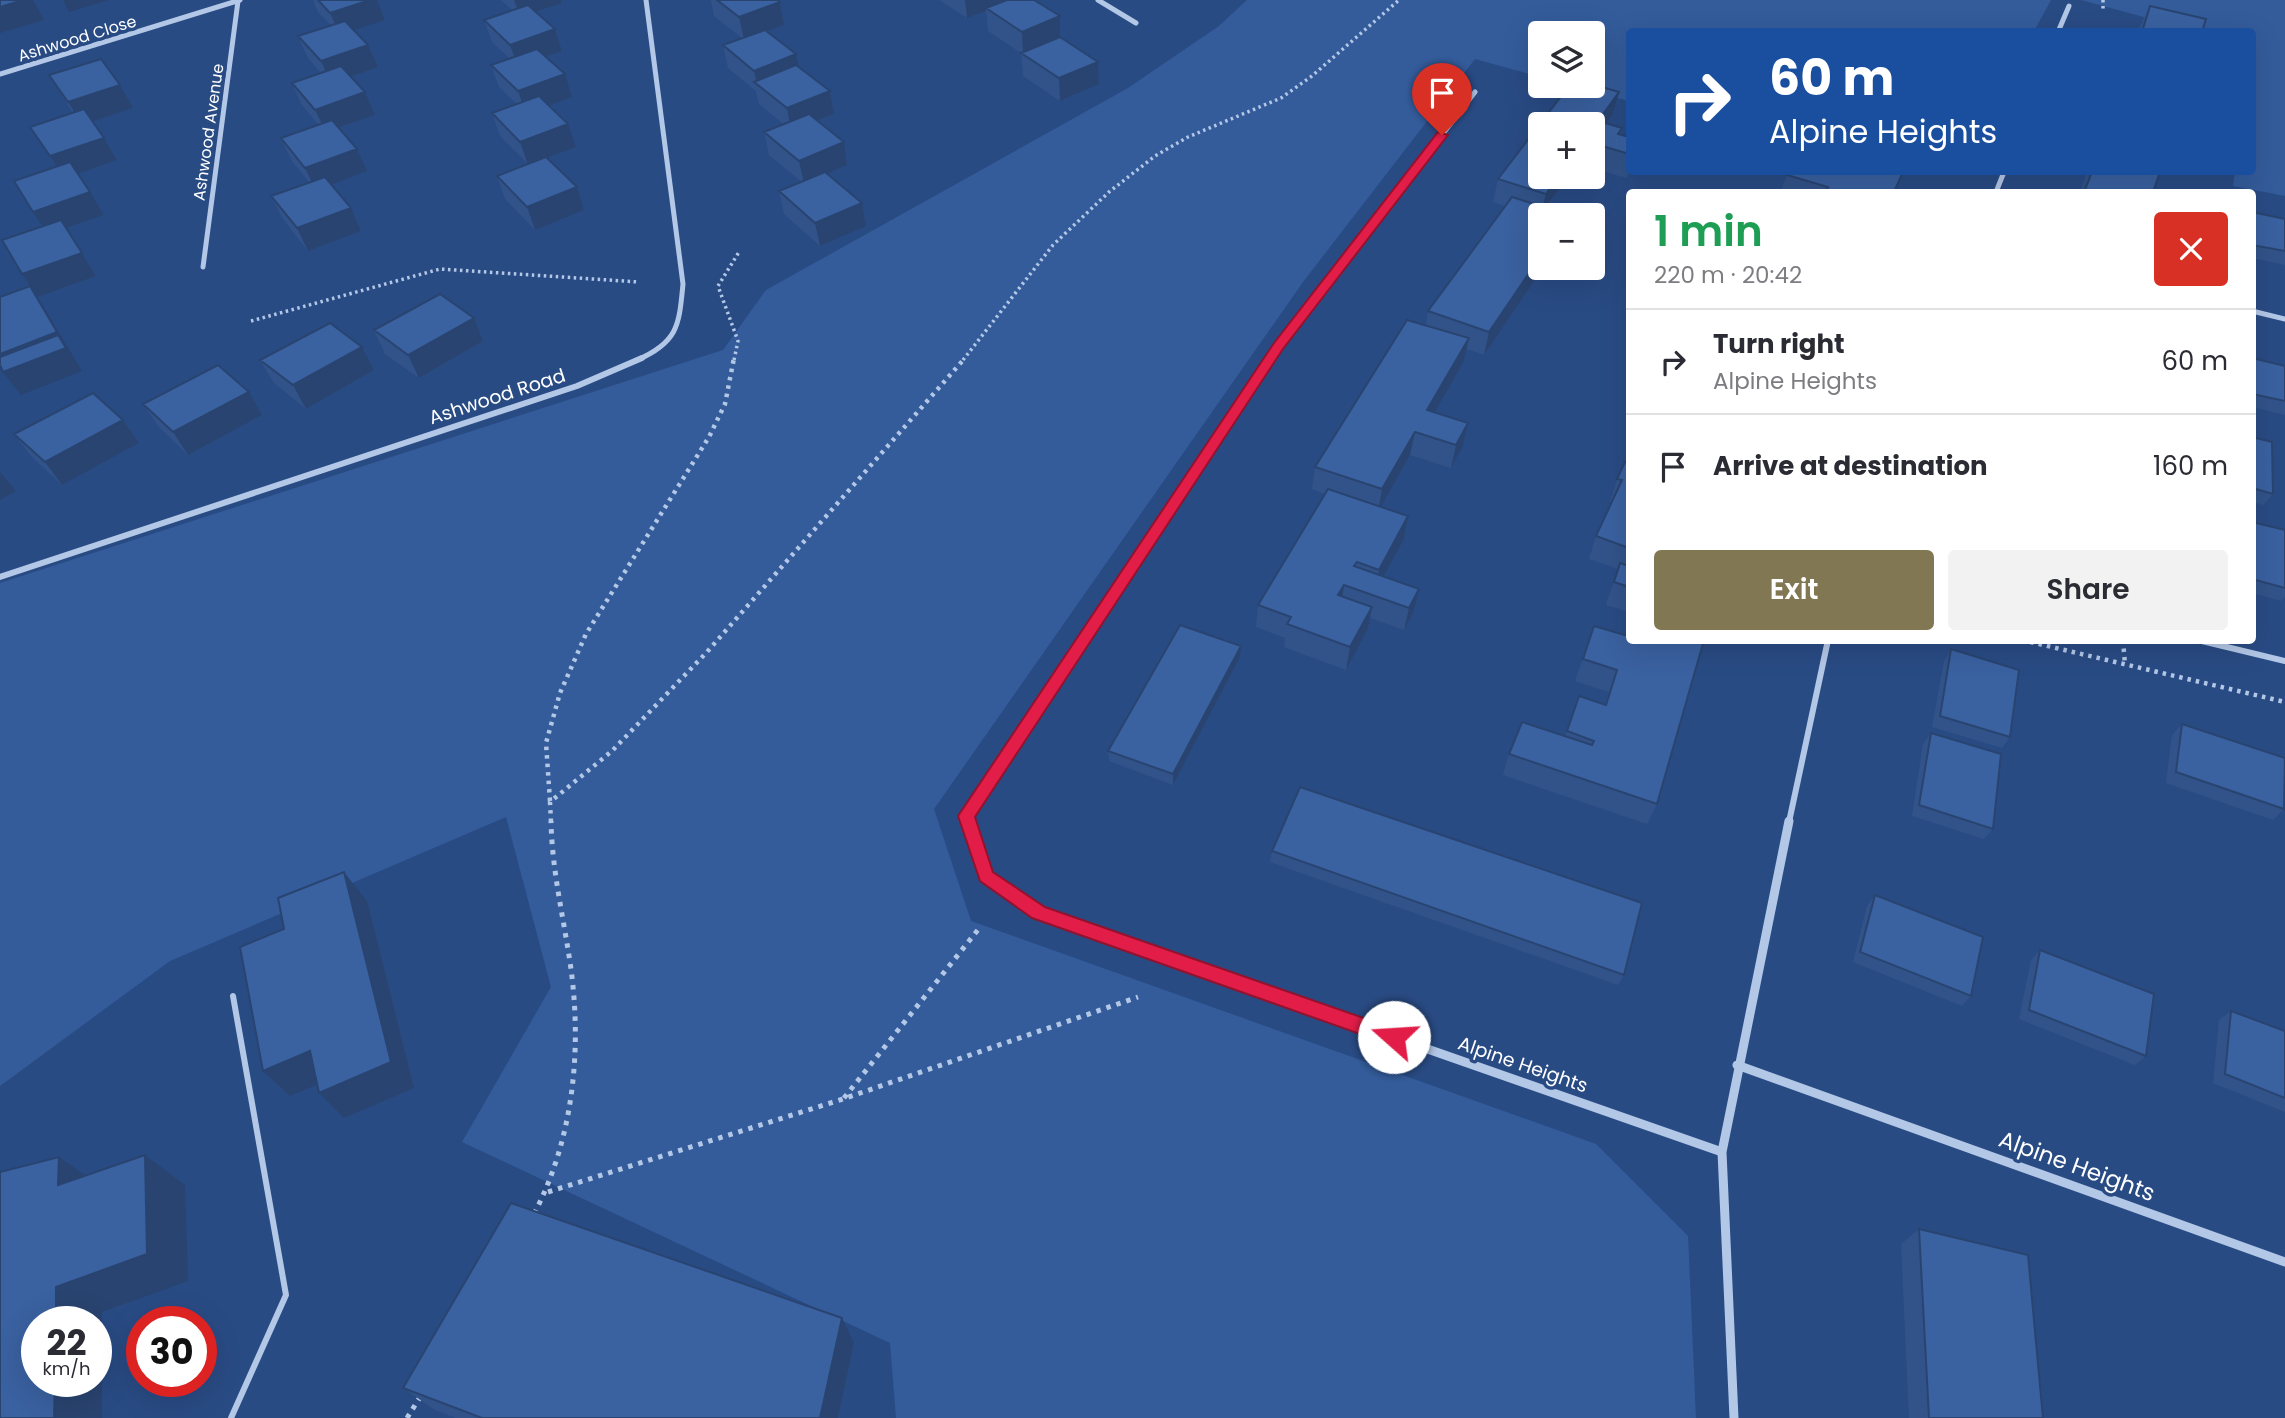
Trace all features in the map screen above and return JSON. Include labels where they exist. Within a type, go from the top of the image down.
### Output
[{"type":"street","name":"Ashwood Road","points":[[0,577],[578,386],[653,353],[678,327],[683,284],[646,0]]},
{"type":"street","points":[[1098,0],[1136,23]]},
{"type":"street","name":"Ashwood Close","points":[[0,74],[239,1]]},
{"type":"street","name":"Ashwood Avenue","points":[[203,267],[239,1]]},
{"type":"street","points":[[2060,28],[2069,6]]},
{"type":"street","name":"Alpine Heights","points":[[1475,92],[1278,346],[966,816],[986,876],[1039,913],[1722,1152]]},
{"type":"street","points":[[2256,313],[2285,319]]},
{"type":"street","points":[[1734,1418],[1722,1152],[1737,1065],[1827,644]]},
{"type":"street","points":[[2214,644],[2285,661]]},
{"type":"street","name":"Alpine Heights","points":[[1737,1065],[2285,1262]]},
{"type":"lane","points":[[231,1418],[286,1295],[233,996]]},
{"type":"path","points":[[550,802],[588,776],[747,611],[833,508],[905,430],[992,325],[1041,257],[1098,201],[1165,150],[1188,136],[1269,104],[1302,84],[1327,64],[1373,19],[1399,0]]},
{"type":"path","points":[[533,1216],[548,1192],[569,1108],[576,1038],[571,971],[554,876],[546,743],[560,693],[586,634],[709,437],[725,404],[738,341],[718,286],[739,251]]},
{"type":"path","points":[[251,321],[440,269],[639,282]]},
{"type":"path","points":[[2038,644],[2285,702]]},
{"type":"path","points":[[2123,644],[2125,665]]},
{"type":"path","points":[[843,1099],[981,926]]},
{"type":"path","points":[[548,1192],[843,1099],[1138,997]]},
{"type":"path","points":[[407,1418],[429,1382]]},
{"type":"shaded area","points":[[1247,0],[2051,0],[2036,28],[1626,28],[1626,100],[1605,95],[1605,21],[1528,21],[1528,74],[1475,59],[1303,282],[934,809],[971,921],[1596,1144],[1688,1236],[1696,1418],[896,1418],[890,1343],[462,1142],[551,987],[506,817],[170,961],[0,1086],[0,583],[723,350],[766,290],[1128,88],[1219,26]]},
{"type":"shaded area","points":[[2081,0],[2285,0],[2285,196],[2233,186],[2235,175],[2256,175],[2256,28],[2184,28]]},
{"type":"building","points":[[0,0],[23,0],[0,7]]},
{"type":"building","points":[[318,0],[370,0],[330,13]]},
{"type":"building","points":[[717,0],[777,0],[780,2],[739,17]]},
{"type":"building","points":[[1007,0],[1034,0],[1060,16],[1022,32],[986,8]]},
{"type":"building","points":[[528,5],[555,29],[510,45],[484,20]]},
{"type":"building","points":[[2150,6],[2206,19],[2203,28],[2143,28]]},
{"type":"building","points":[[345,21],[368,45],[321,61],[298,36]]},
{"type":"building","points":[[765,30],[796,54],[754,71],[723,45]]},
{"type":"building","points":[[1060,37],[1098,62],[1059,78],[1021,53]]},
{"type":"building","points":[[537,49],[565,74],[518,91],[491,65]]},
{"type":"building","points":[[101,59],[120,85],[68,102],[49,75]]},
{"type":"building","points":[[796,65],[830,91],[787,108],[754,82]]},
{"type":"building","points":[[341,66],[365,92],[315,110],[292,83]]},
{"type":"building","points":[[1605,88],[1619,92],[1605,112],[1549,112],[1560,98],[1605,98]]},
{"type":"building","points":[[539,96],[568,124],[520,142],[492,113]]},
{"type":"building","points":[[84,109],[104,138],[50,156],[30,127]]},
{"type":"building","points":[[809,114],[844,142],[799,161],[764,132]]},
{"type":"building","points":[[332,120],[357,149],[305,168],[281,138]]},
{"type":"building","points":[[1605,123],[1622,128],[1618,134],[1626,136],[1626,153],[1605,147]]},
{"type":"building","points":[[1528,140],[1528,188],[1498,179]]},
{"type":"building","points":[[546,157],[577,187],[527,207],[497,176]]},
{"type":"building","points":[[70,162],[90,192],[33,212],[14,181]]},
{"type":"building","points":[[825,172],[862,203],[815,223],[779,191]]},
{"type":"building","points":[[1787,175],[1902,175],[1895,189],[1827,189],[1828,187]]},
{"type":"building","points":[[2091,175],[2159,175],[2154,189],[2085,189]]},
{"type":"building","points":[[325,177],[351,208],[297,228],[271,196]]},
{"type":"building","points":[[1530,189],[1550,189],[1546,194]]},
{"type":"building","points":[[1512,197],[1531,203],[1528,203],[1528,275],[1489,332],[1428,311]]},
{"type":"building","points":[[2256,213],[2285,219],[2285,251],[2256,246]]},
{"type":"building","points":[[61,220],[82,253],[22,274],[2,240]]},
{"type":"building","points":[[30,286],[57,332],[0,354],[0,297]]},
{"type":"building","points":[[440,294],[474,318],[408,355],[374,330]]},
{"type":"building","points":[[1407,320],[1469,338],[1427,410],[1468,423],[1456,445],[1415,432],[1382,489],[1315,467]]},
{"type":"building","points":[[330,323],[362,347],[293,385],[260,360]]},
{"type":"building","points":[[58,335],[66,348],[3,372],[0,357]]},
{"type":"building","points":[[2256,359],[2285,366],[2285,401],[2256,395]]},
{"type":"building","points":[[218,365],[249,392],[173,432],[143,404]]},
{"type":"building","points":[[93,393],[123,420],[45,462],[14,434]]},
{"type":"building","points":[[2256,438],[2272,442],[2273,494],[2256,489]]},
{"type":"building","points":[[1626,462],[1626,547],[1596,536],[1622,480],[1617,479]]},
{"type":"building","points":[[1328,489],[1408,516],[1379,570],[1357,562],[1354,566],[1419,589],[1409,608],[1344,585],[1338,595],[1372,607],[1350,647],[1287,624],[1291,617],[1258,605]]},
{"type":"building","points":[[2256,523],[2285,530],[2285,588],[2256,580]]},
{"type":"building","points":[[1620,563],[1626,565],[1626,586],[1614,582]]},
{"type":"building","points":[[1180,625],[1241,646],[1173,774],[1108,751]]},
{"type":"building","points":[[1594,626],[1626,635],[1626,644],[1703,644],[1657,804],[1509,754],[1522,722],[1592,745],[1594,741],[1567,731],[1579,696],[1606,705],[1617,670],[1583,659]]},
{"type":"building","points":[[1951,649],[2019,670],[2010,737],[1940,716]]},
{"type":"building","points":[[2182,724],[2285,758],[2284,809],[2176,772]]},
{"type":"building","points":[[1931,733],[2001,754],[1993,829],[1919,805]]},
{"type":"building","points":[[1300,787],[1642,903],[1624,975],[1272,851]]},
{"type":"building","points":[[344,872],[391,1062],[319,1093],[310,1051],[263,1071],[240,947],[284,929],[278,898]]},
{"type":"building","points":[[1875,895],[1983,937],[1971,996],[1860,952]]},
{"type":"building","points":[[2040,950],[2154,994],[2146,1056],[2029,1010]]},
{"type":"building","points":[[2231,1011],[2285,1031],[2285,1098],[2225,1074]]},
{"type":"building","points":[[145,1155],[147,1254],[56,1287],[56,1306],[21,1306],[21,1397],[55,1397],[54,1418],[0,1418],[0,1172],[59,1157],[58,1185]]},
{"type":"building","points":[[511,1203],[842,1318],[820,1418],[482,1418],[403,1388]]},
{"type":"building","points":[[1919,1229],[2028,1255],[2043,1418],[1929,1418]]},
{"type":"route","points":[[1394,1037],[1039,913],[986,876],[966,816],[1278,346],[1442,135]]}]
